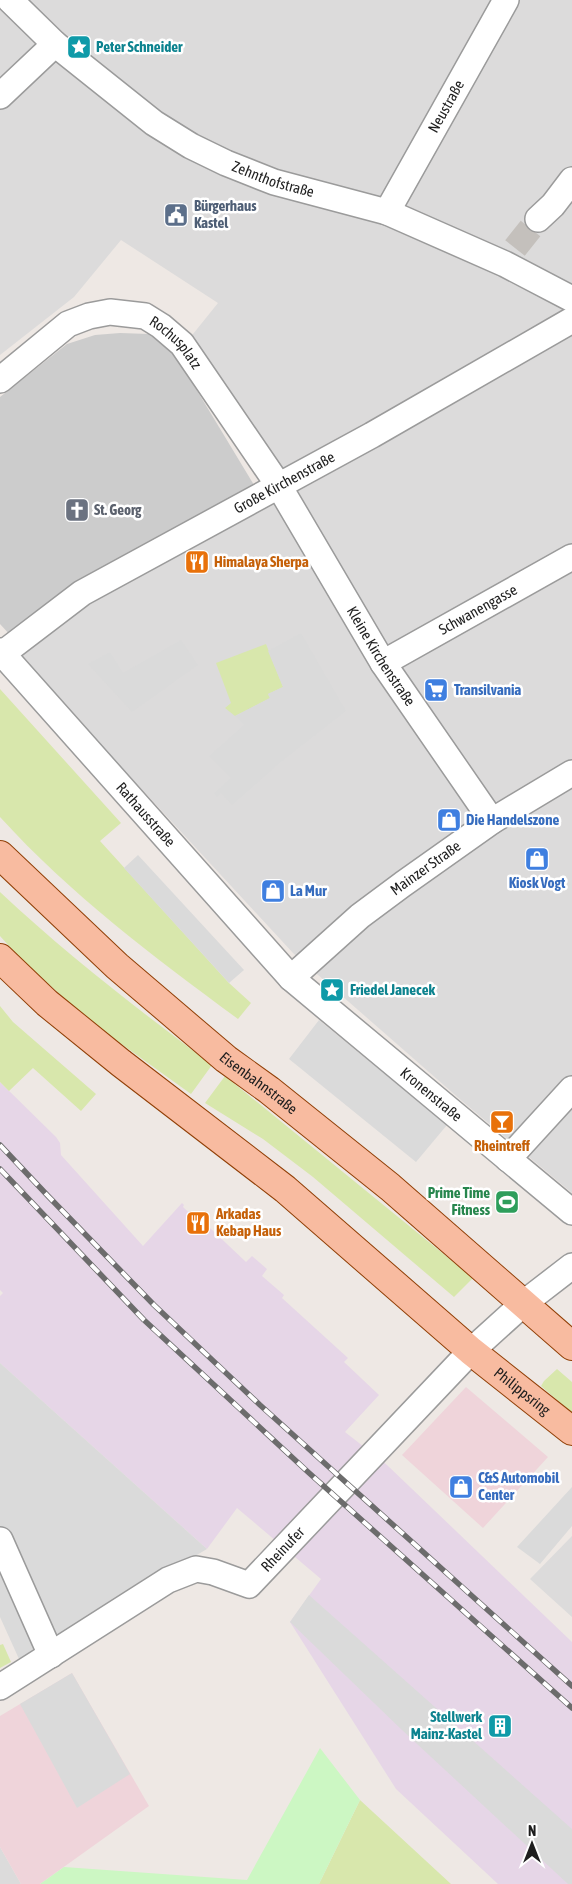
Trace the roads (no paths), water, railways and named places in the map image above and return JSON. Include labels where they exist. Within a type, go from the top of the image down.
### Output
[{"type":"main road","name":"Eisenbahnstraße","points":[[0,855],[117,966],[226,1059],[269,1090],[390,1187],[524,1303]]},
{"type":"main road","points":[[0,958],[47,1003],[121,1063],[285,1189],[471,1351]]},
{"type":"main road","points":[[524,1303],[572,1346]]},
{"type":"main road","name":"Philippsring","points":[[471,1351],[572,1431]]},
{"type":"street","name":"Zehnthofstraße","points":[[10,0],[55,44],[154,123],[191,146],[226,163],[274,182],[388,212],[510,256],[572,299]]},
{"type":"street","name":"Neustraße","points":[[388,212],[506,0]]},
{"type":"street","points":[[0,96],[55,44]]},
{"type":"street","points":[[538,219],[553,205],[572,180]]},
{"type":"street","name":"Rochusplatz","points":[[0,380],[68,324],[88,316],[110,312],[145,316],[161,326],[182,344],[279,486]]},
{"type":"street","name":"Große Kirchenstraße","points":[[1,653],[82,593],[279,486],[572,320]]},
{"type":"street","name":"Kleine Kirchenstraße","points":[[279,486],[383,663],[492,821]]},
{"type":"street","name":"Schwanengasse","points":[[383,663],[572,557]]},
{"type":"street","name":"Rathausstraße","points":[[1,653],[291,978]]},
{"type":"street","name":"Mainzer Straße","points":[[291,978],[360,916],[492,821],[572,773]]},
{"type":"street","name":"Kronenstraße","points":[[291,978],[572,1212]]},
{"type":"street","points":[[508,1158],[572,1089]]},
{"type":"street","points":[[471,1351],[524,1303],[572,1266]]},
{"type":"street","name":"Rheinufer","points":[[0,1687],[168,1580],[196,1569],[213,1572],[249,1585],[471,1351]]},
{"type":"street","points":[[0,1540],[51,1655]]},
{"type":"tunnel","points":[[515,248],[538,219]]},
{"type":"railway","points":[[0,1145],[154,1305],[260,1405],[572,1686]]},
{"type":"railway","points":[[0,1169],[144,1320],[308,1472],[572,1708]]},
{"type":"place","name":"Peter Schneider","points":[[79,47]]},
{"type":"place","name":"Bürgerhaus Kastel","points":[[176,215]]},
{"type":"place","name":"St. Georg","points":[[77,510]]},
{"type":"place","name":"Himalaya Sherpa","points":[[197,562]]},
{"type":"place","name":"Transilvania","points":[[436,690]]},
{"type":"place","name":"Die Handelszone","points":[[449,820]]},
{"type":"place","name":"Kiosk Vogt","points":[[537,859]]},
{"type":"place","name":"La Mur","points":[[273,891]]},
{"type":"place","name":"Friedel Janecek","points":[[332,990]]},
{"type":"place","name":"Rheintreff","points":[[502,1122]]},
{"type":"place","name":"Prime Time Fitness","points":[[507,1202]]},
{"type":"place","name":"Arkadas Kebap Haus","points":[[198,1223]]},
{"type":"place","name":"C&S Automobil Center","points":[[461,1487]]},
{"type":"place","name":"Stellwerk Mainz-Kastel","points":[[500,1726]]}]
